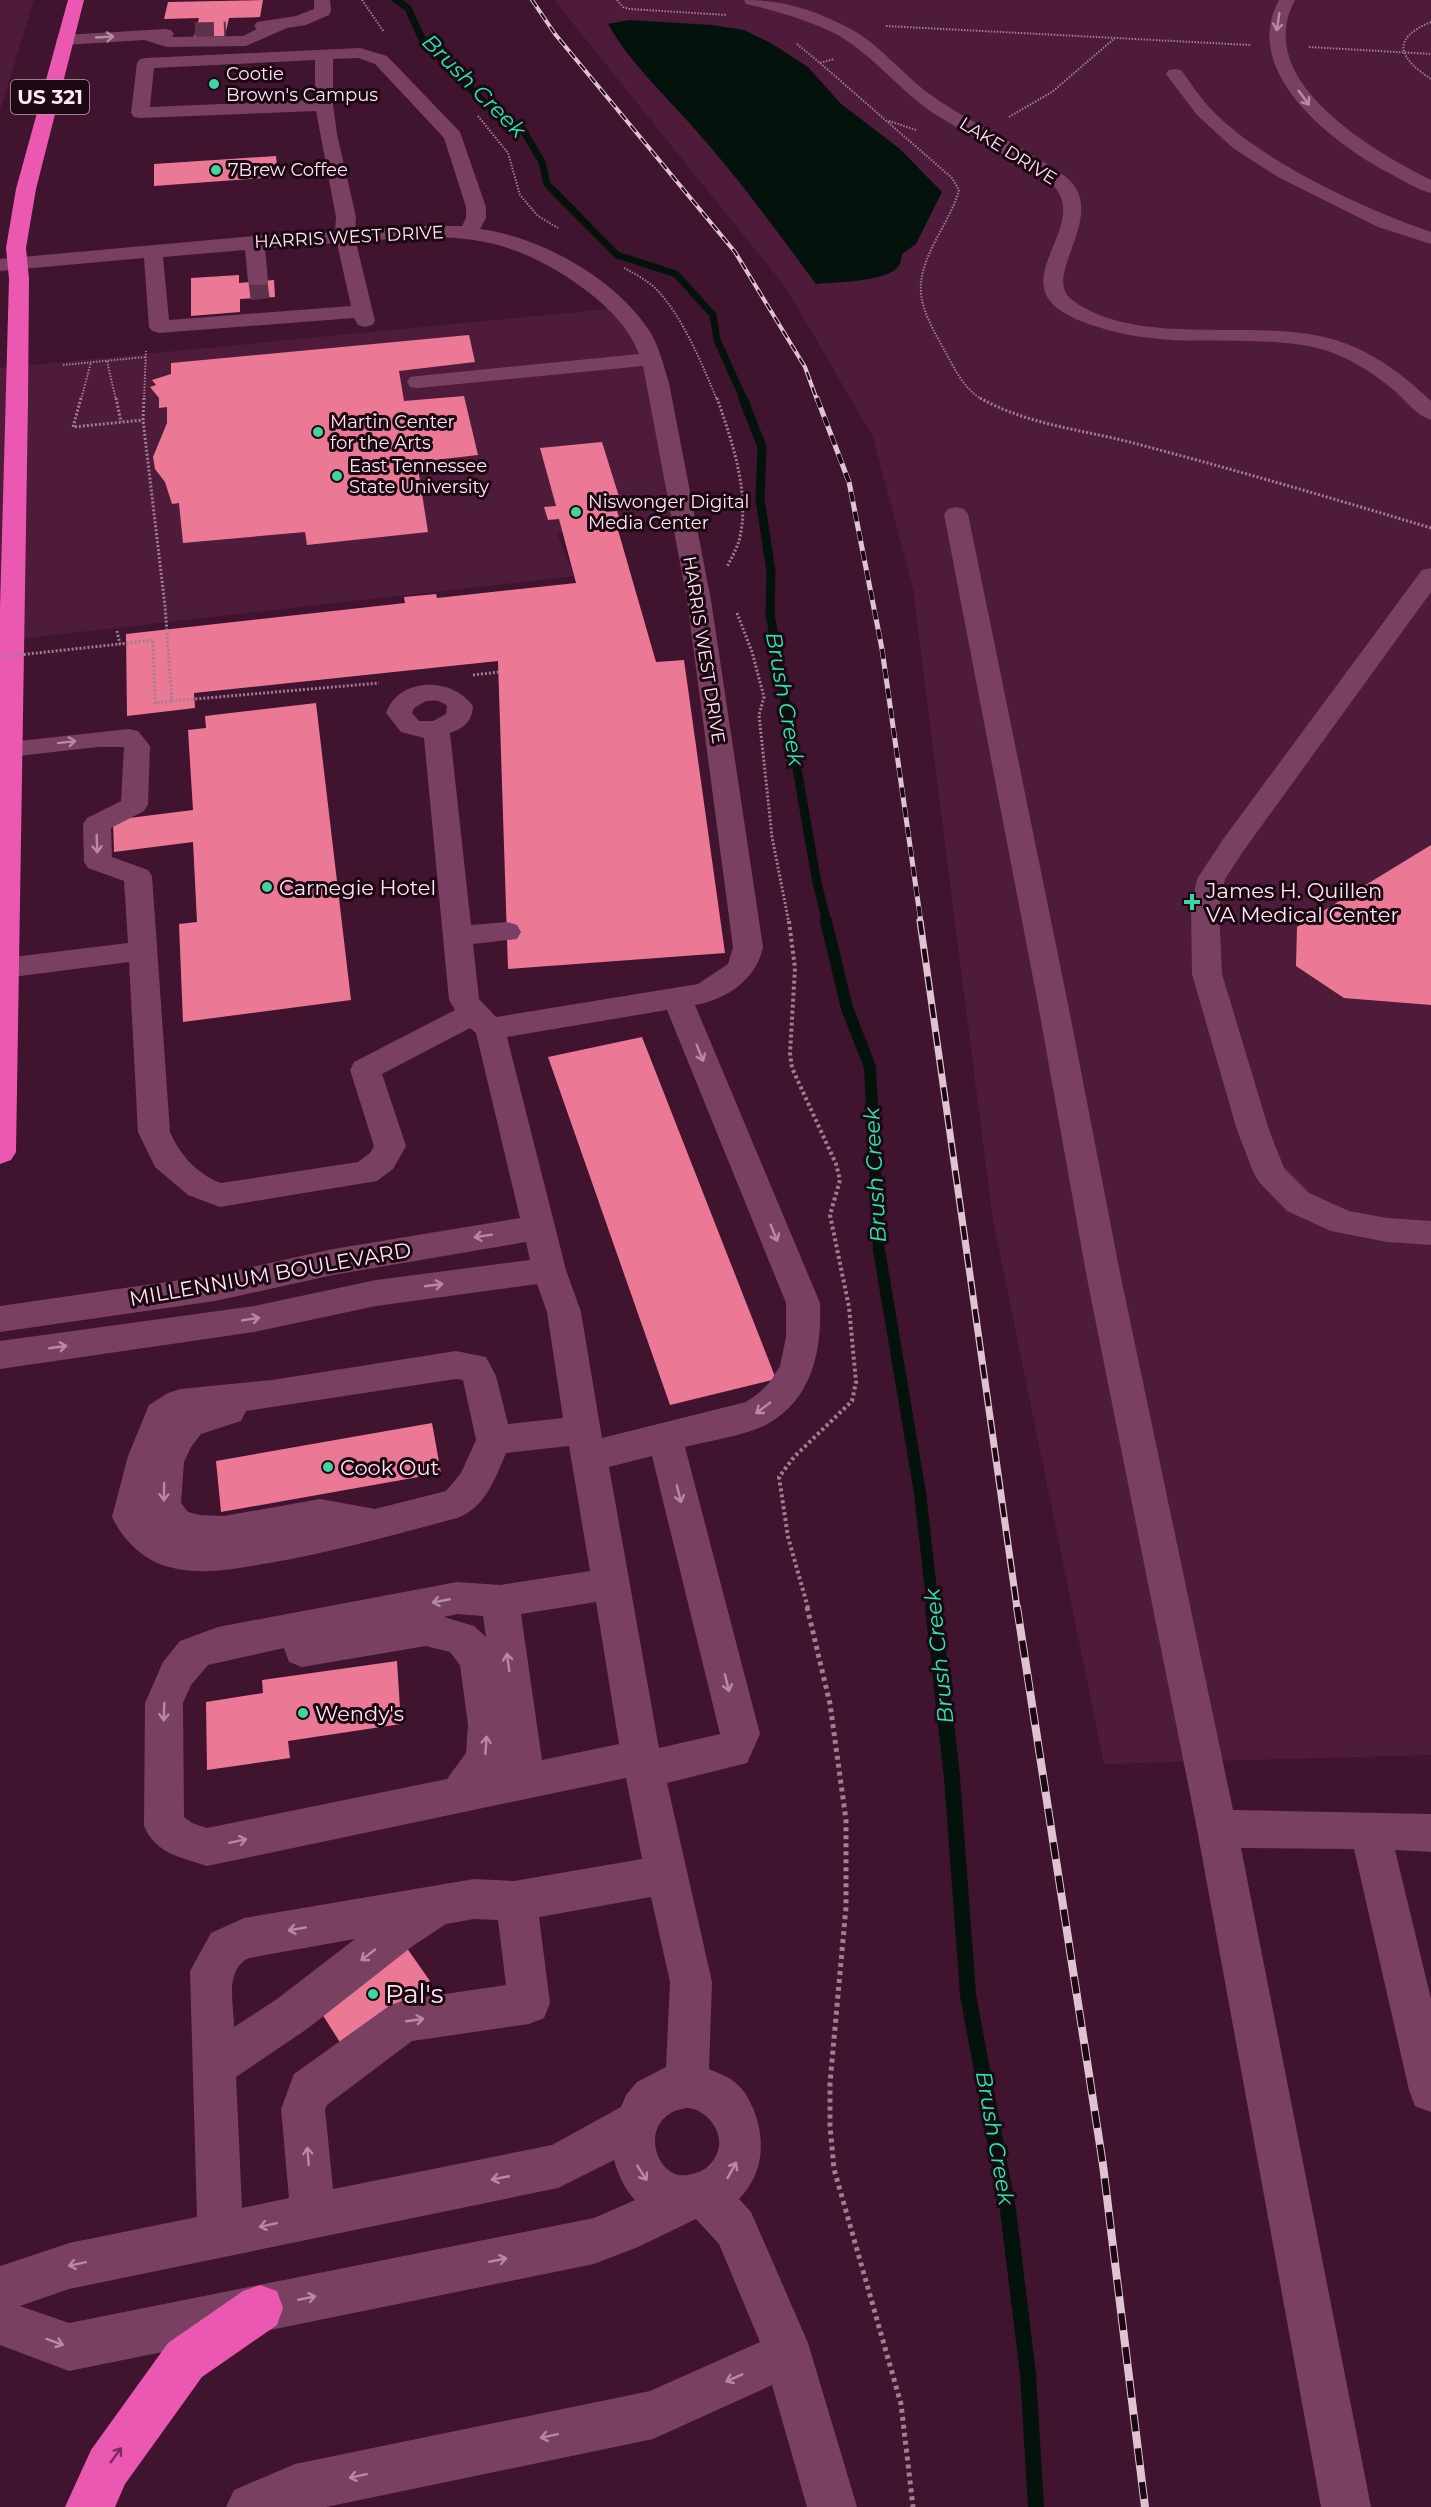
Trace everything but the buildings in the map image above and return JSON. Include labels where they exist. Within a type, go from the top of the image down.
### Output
[{"type":"highway","name":"US 321","points":[[0,1152],[5,968],[4,825],[9,749],[17,402],[9,265],[16,248],[26,189],[76,0]]},
{"type":"highway","points":[[90,2507],[108,2467],[185,2360],[260,2308]]},
{"type":"street","points":[[226,31],[300,21],[324,11],[322,0]]},
{"type":"street","name":"LAKE DRIVE","points":[[752,0],[812,17],[856,38],[928,101],[1041,169],[1066,188],[1074,219],[1052,275],[1053,290],[1062,302],[1108,325],[1132,331],[1159,335],[1293,338],[1348,351],[1378,367],[1405,388],[1431,413]]},
{"type":"street","points":[[1287,0],[1278,14],[1277,46],[1289,77],[1322,119],[1359,148],[1431,187]]},
{"type":"street","points":[[145,35],[167,42],[246,41],[286,22]]},
{"type":"street","points":[[65,40],[195,32]]},
{"type":"street","points":[[324,105],[140,112],[146,63],[360,53],[381,60],[453,135],[476,207],[476,218],[468,233]]},
{"type":"street","points":[[153,250],[159,327],[260,299],[364,316],[345,236],[346,217],[328,134],[324,105],[324,54]]},
{"type":"street","points":[[1175,74],[1210,118],[1240,144],[1285,173],[1385,224],[1431,238]]},
{"type":"street","name":"HARRIS WEST DRIVE","points":[[9,265],[153,250],[439,230],[468,233],[524,246],[558,262],[618,308],[639,333],[651,359],[699,600],[748,947],[746,959],[739,971],[706,993],[678,999],[482,1021],[365,1070],[390,1146],[382,1161],[366,1173],[220,1195],[199,1187],[166,1159],[154,1132],[142,951]]},
{"type":"street","points":[[254,242],[260,299]]},
{"type":"street","points":[[418,382],[651,359]]},
{"type":"street","points":[[956,514],[1053,1004],[1105,1285],[1217,1829],[1346,2507]]},
{"type":"street","points":[[1431,575],[1234,844],[1211,879],[1205,908],[1207,974],[1252,1130],[1270,1174],[1298,1202],[1342,1221],[1387,1230],[1431,1233]]},
{"type":"street","points":[[436,729],[464,1000],[482,1021],[540,1227],[549,1270],[564,1312],[643,1762],[691,1982],[687,2086]]},
{"type":"street","points":[[5,968],[142,951],[138,876],[98,862],[97,824],[135,805],[137,746],[129,737],[9,749]]},
{"type":"street","points":[[457,936],[507,932]]},
{"type":"street","points":[[494,1440],[586,1443],[615,1451],[756,1414],[768,1406],[791,1380],[803,1355],[805,1329],[803,1303],[678,999]]},
{"type":"street","name":"MILLENNIUM BOULEVARD","points":[[0,1319],[215,1288],[333,1262],[540,1227]]},
{"type":"street","points":[[0,1355],[254,1319],[376,1293],[549,1270]]},
{"type":"street","points":[[456,1365],[474,1367],[479,1376],[494,1440],[475,1483],[457,1503],[324,1538],[212,1557],[170,1552],[154,1543],[130,1517],[146,1456],[161,1415],[180,1403],[272,1394],[456,1365]]},
{"type":"street","points":[[610,1584],[500,1601],[457,1598],[218,1644],[194,1653],[177,1674],[164,1703],[164,1826],[180,1838],[207,1847],[604,1766],[643,1762],[679,1763],[732,1750],[740,1734],[665,1437]]},
{"type":"street","points":[[500,1601],[525,1782]]},
{"type":"street","points":[[177,1674],[426,1629],[462,1638],[472,1648],[479,1665],[488,1725],[485,1758],[459,1795]]},
{"type":"street","points":[[1217,1829],[1370,1830],[1431,1833]]},
{"type":"street","points":[[1370,1830],[1431,2090]]},
{"type":"street","points":[[220,2235],[211,1971],[226,1947],[244,1938],[474,1899],[514,1901],[666,1875]]},
{"type":"street","points":[[313,2215],[303,2109],[310,2090],[404,2021],[529,2002],[521,1929],[514,1901]]},
{"type":"street","points":[[214,2066],[292,2014],[399,1931],[438,1905]]},
{"type":"street","points":[[0,2322],[69,2347],[601,2239],[695,2197],[723,2184],[732,2173],[740,2154],[741,2133],[728,2106],[710,2091],[687,2086],[670,2088],[655,2097],[642,2109],[636,2123],[632,2144],[636,2164],[646,2181],[663,2194],[695,2197],[735,2228],[787,2354],[832,2507]]},
{"type":"street","points":[[0,2289],[69,2266],[558,2166],[636,2123]]},
{"type":"street","points":[[251,2507],[295,2489],[653,2415],[787,2354]]},
{"type":"path","points":[[617,0],[623,7],[630,9],[735,17]]},
{"type":"path","points":[[1431,22],[1415,28],[1406,35],[1401,43],[1401,52],[1406,61],[1431,79]]},
{"type":"path","points":[[881,26],[1431,54]]},
{"type":"path","points":[[885,120],[939,138],[974,130],[1025,110],[1056,88],[1115,38]]},
{"type":"path","points":[[790,40],[820,63],[952,178],[959,190],[951,214],[928,255],[921,292],[928,317],[957,372],[965,386],[977,396],[1004,411],[1030,419],[1248,473],[1431,528]]},
{"type":"path","points":[[820,63],[843,57]]},
{"type":"path","points":[[146,346],[143,420],[165,606],[172,701]]},
{"type":"path","points":[[63,365],[145,357]]},
{"type":"path","points":[[107,361],[121,422]]},
{"type":"path","points":[[91,362],[73,427],[143,420]]},
{"type":"path","points":[[117,631],[120,644]]},
{"type":"path","points":[[0,657],[153,640],[155,703],[382,682]]},
{"type":"path","points":[[464,675],[499,672]]},
{"type":"shaded area","points":[[0,0],[34,0],[0,111]]},
{"type":"shaded area","name":"James H. Quillen VA Medical Center","points":[[554,0],[1431,0],[1431,1755],[1104,1764],[992,1215],[913,589],[873,437],[786,288]]},
{"type":"shaded area","points":[[629,20],[712,25],[744,30],[771,43],[808,67],[840,103],[900,149],[942,192],[916,244],[902,254],[897,268],[890,273],[870,279],[816,284],[709,145],[637,65],[608,24]]},
{"type":"shaded area","name":"East Tennessee State University","points":[[618,308],[639,333],[681,519],[557,533],[574,576],[0,641],[0,368]]},
{"type":"waterway","name":"Brush Creek","points":[[396,0],[408,8],[421,37],[447,66],[490,108],[523,130],[542,162],[547,184],[617,255],[676,274],[713,315],[717,340],[744,400]]},
{"type":"waterway","name":"Brush Creek","points":[[743,398],[762,447],[760,499],[771,571],[770,614],[817,883],[827,923]]},
{"type":"waterway","name":"Brush Creek","points":[[826,921],[847,1008],[870,1067],[879,1250],[920,1493],[933,1608]]},
{"type":"waterway","name":"Brush Creek","points":[[933,1607],[952,1777],[968,1995],[1008,2210],[1028,2374],[1036,2507]]},
{"type":"tunnel","points":[[195,32],[226,31]]},
{"type":"tunnel","points":[[258,281],[260,299]]},
{"type":"railway","points":[[532,0],[555,34],[735,252],[805,367],[817,400]]},
{"type":"railway","points":[[817,398],[849,482],[882,649],[921,923]]},
{"type":"railway","points":[[920,921],[1017,1608]]},
{"type":"railway","points":[[1017,1607],[1103,2165],[1145,2507]]},
{"type":"place","name":"Cootie Brown's Campus","points":[[214,84]]},
{"type":"place","name":"7Brew Coffee","points":[[216,170]]},
{"type":"place","name":"Martin Center for the Arts","points":[[318,432]]},
{"type":"place","name":"East Tennessee State University","points":[[337,476]]},
{"type":"place","name":"Niswonger Digital Media Center","points":[[576,512]]},
{"type":"place","name":"Carnegie Hotel","points":[[267,887]]},
{"type":"place","name":"James H. Quillen VA Medical Center","points":[[1192,902]]},
{"type":"place","name":"Cook Out","points":[[328,1467]]},
{"type":"place","name":"Wendy's","points":[[303,1713]]},
{"type":"place","name":"Pal's","points":[[373,1994]]}]
